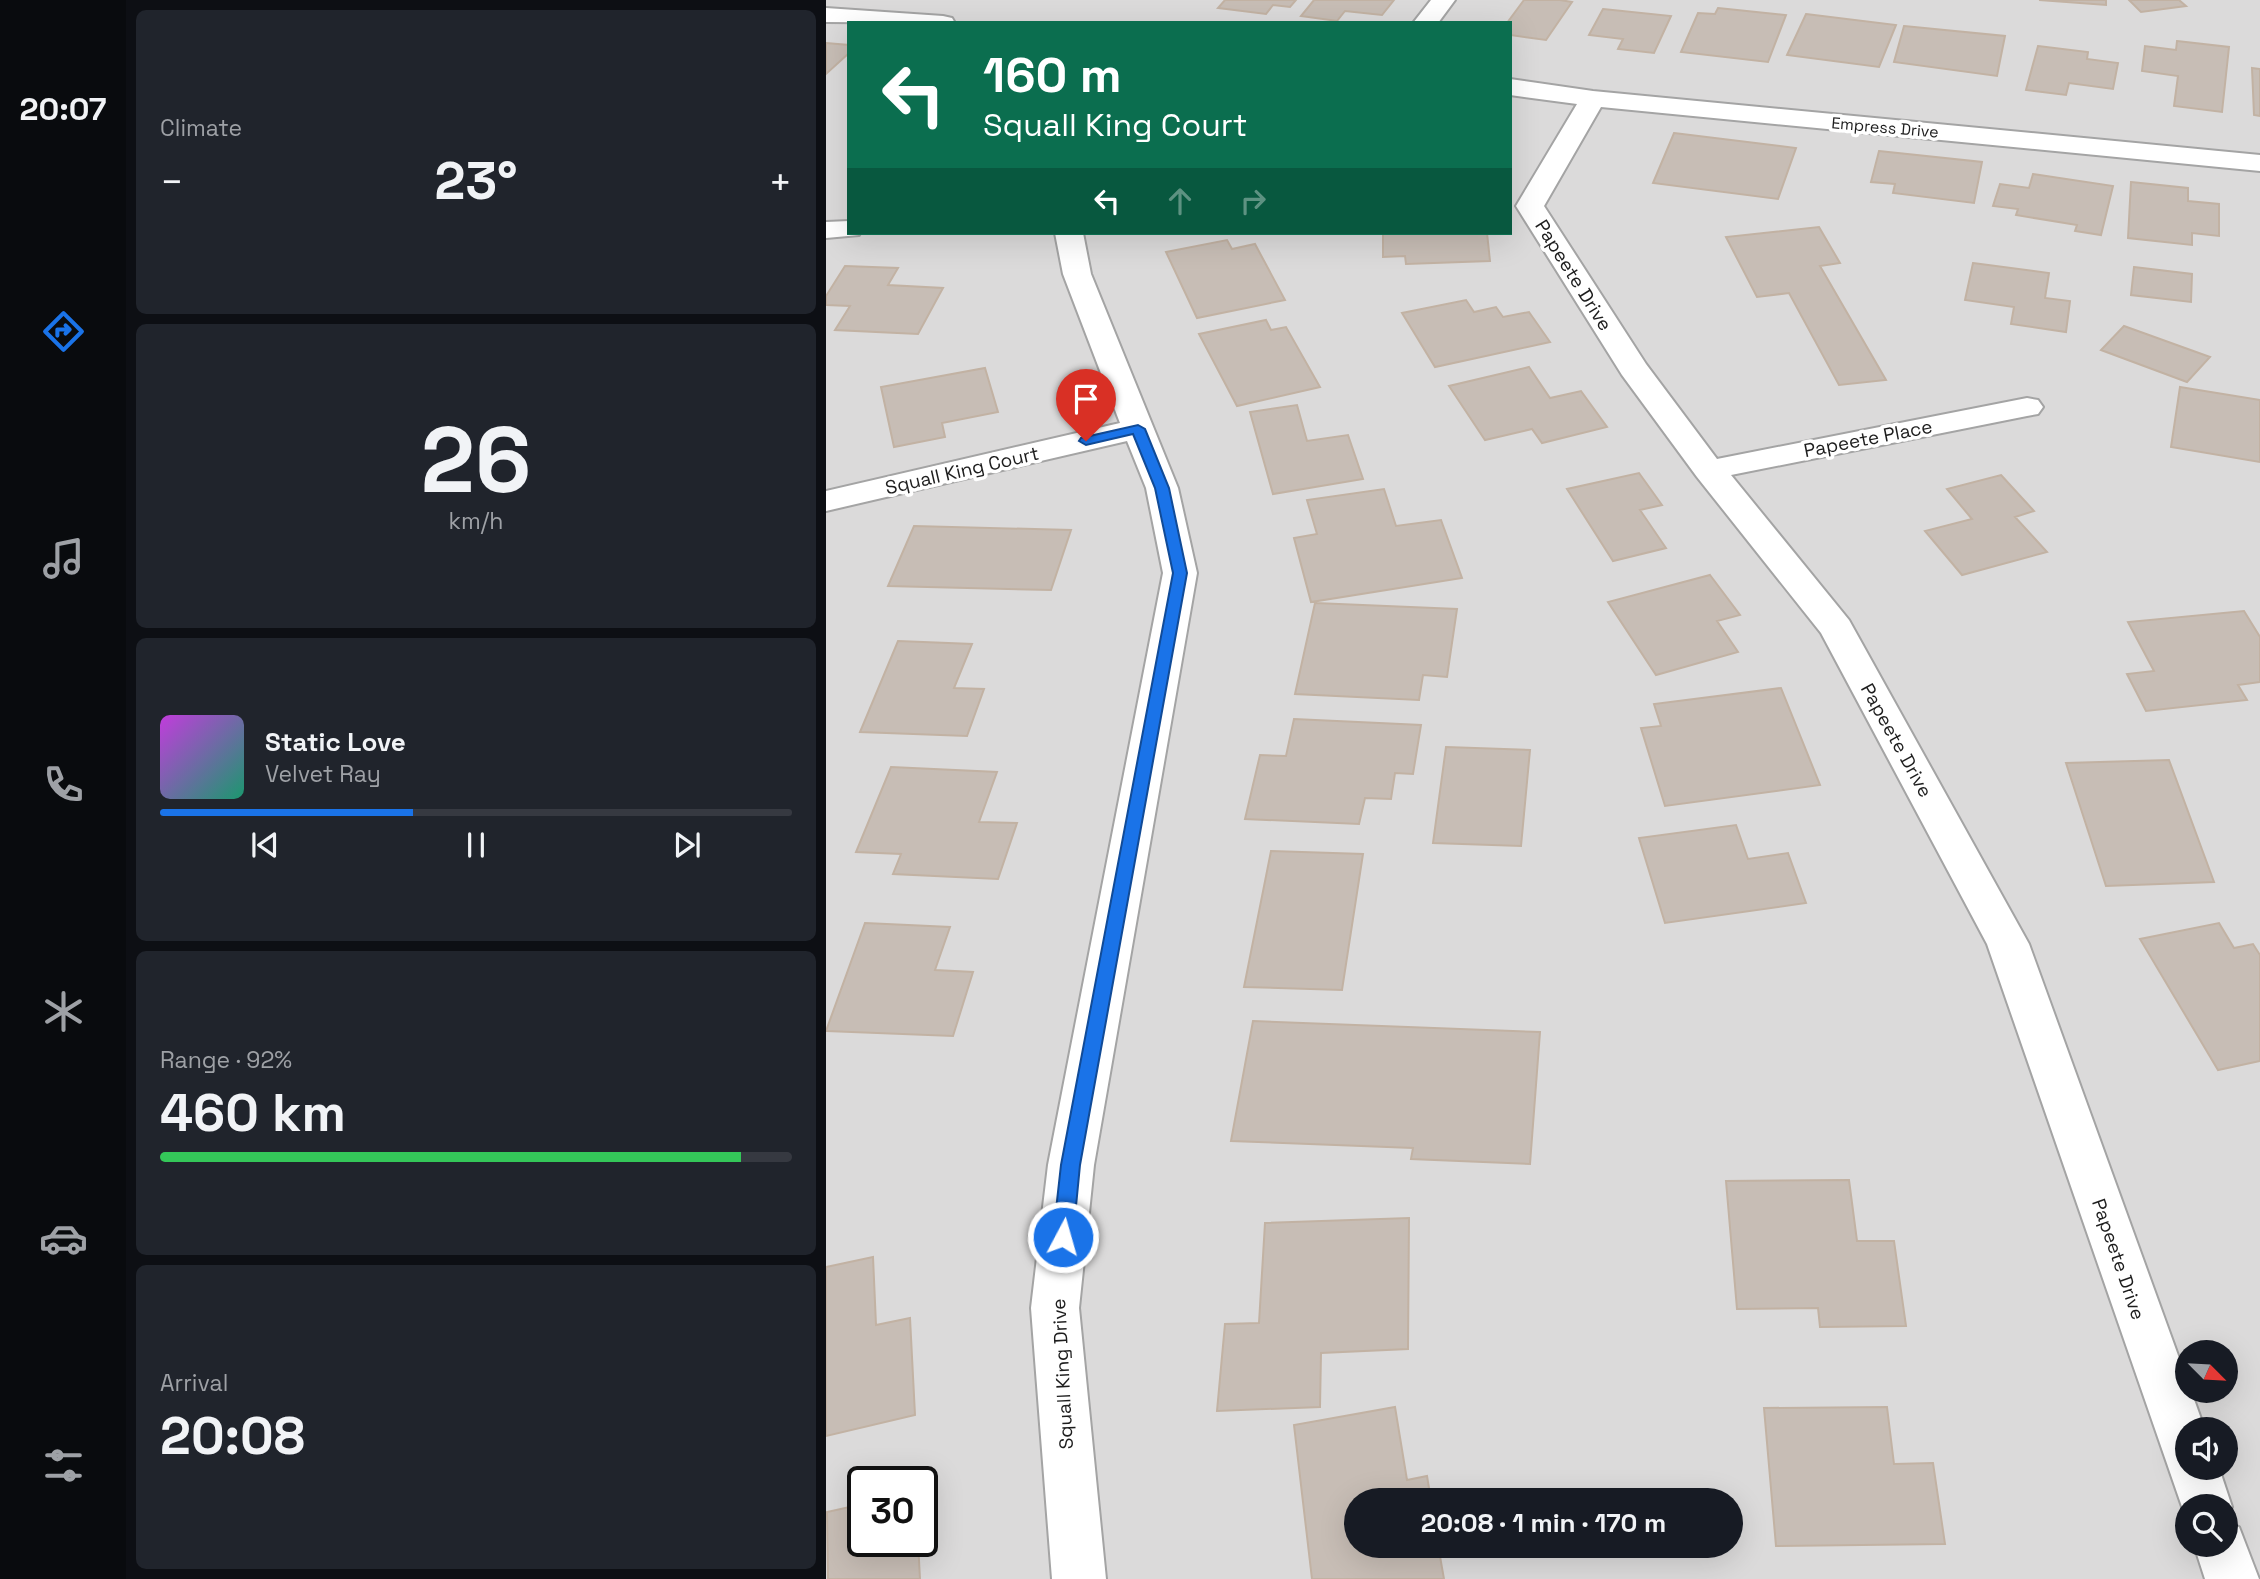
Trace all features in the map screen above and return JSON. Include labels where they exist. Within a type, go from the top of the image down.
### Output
[{"type":"street","points":[[1427,21],[1443,0]]},
{"type":"street","points":[[826,15],[914,21]]},
{"type":"street","name":"Empress Drive","points":[[1512,87],[1593,99],[2260,163]]},
{"type":"street","name":"Papeete Drive","points":[[1593,99],[1530,206],[1633,368],[1709,470],[1836,628],[2008,944],[2175,1417]]},
{"type":"street","points":[[826,230],[847,229]]},
{"type":"street","name":"Squall King Drive","points":[[1069,235],[1077,274],[1162,488],[1180,573],[1071,1165],[1055,1308],[1079,1579]]},
{"type":"street","name":"Papeete Place","points":[[1709,470],[2027,407]]},
{"type":"street","name":"Squall King Court","points":[[826,501],[1138,429]]},
{"type":"street","points":[[2224,1557],[2232,1579]]},
{"type":"shaded area","points":[[826,0],[2260,0],[2260,1579],[826,1579]]},
{"type":"building","points":[[1225,0],[1296,0],[1290,7],[1273,5],[1266,14],[1218,8]]},
{"type":"building","points":[[1314,0],[1394,0],[1382,15],[1345,11],[1337,21],[1301,16]]},
{"type":"building","points":[[1524,0],[1572,2],[1546,40],[1512,35],[1512,21],[1508,21]]},
{"type":"building","points":[[2039,0],[2106,0],[2106,5]]},
{"type":"building","points":[[2129,0],[2179,0],[2186,6],[2141,12]]},
{"type":"building","points":[[1718,8],[1786,15],[1768,62],[1681,52],[1698,13],[1715,14]]},
{"type":"building","points":[[1603,9],[1671,16],[1654,53],[1618,49],[1623,39],[1589,35]]},
{"type":"building","points":[[1806,14],[1896,25],[1879,67],[1787,55]]},
{"type":"building","points":[[1904,26],[2005,36],[1997,76],[1894,62]]},
{"type":"building","points":[[2177,41],[2229,47],[2222,112],[2174,106],[2178,76],[2142,71],[2145,46],[2176,50]]},
{"type":"building","points":[[826,43],[847,45],[847,55],[826,74]]},
{"type":"building","points":[[2038,46],[2088,52],[2087,59],[2118,63],[2113,89],[2069,83],[2066,95],[2026,90]]},
{"type":"building","points":[[2252,68],[2260,69],[2260,116],[2254,115]]},
{"type":"building","points":[[1674,133],[1796,148],[1778,199],[1653,183]]},
{"type":"building","points":[[1879,151],[1982,162],[1974,203],[1893,193],[1895,184],[1871,182]]},
{"type":"building","points":[[2033,174],[2113,186],[2101,235],[2075,231],[2077,225],[2016,215],[2018,209],[1993,206],[2000,184],[2029,188]]},
{"type":"building","points":[[2131,182],[2188,188],[2188,201],[2219,204],[2219,236],[2192,233],[2192,245],[2128,238]]},
{"type":"building","points":[[1819,227],[1840,263],[1820,266],[1886,380],[1839,385],[1789,293],[1757,297],[1726,237]]},
{"type":"building","points":[[1383,235],[1487,235],[1490,261],[1406,264],[1405,256],[1383,257]]},
{"type":"building","points":[[1227,240],[1232,249],[1255,244],[1285,300],[1197,318],[1166,252]]},
{"type":"building","points":[[1973,263],[2049,273],[2045,298],[2070,301],[2066,332],[2011,324],[2014,307],[1965,300]]},
{"type":"building","points":[[845,266],[898,268],[888,285],[943,288],[918,334],[835,330],[850,306],[826,305],[826,296]]},
{"type":"building","points":[[2134,267],[2192,274],[2191,302],[2131,295]]},
{"type":"building","points":[[1466,300],[1474,312],[1496,307],[1503,317],[1529,312],[1550,342],[1435,367],[1402,313]]},
{"type":"building","points":[[1266,320],[1271,330],[1286,327],[1320,387],[1237,406],[1199,334]]},
{"type":"building","points":[[2124,326],[2210,357],[2187,382],[2101,350]]},
{"type":"building","points":[[1529,367],[1550,398],[1581,391],[1607,427],[1542,443],[1532,429],[1485,440],[1449,386]]},
{"type":"building","points":[[985,368],[998,412],[942,423],[945,437],[894,447],[881,387]]},
{"type":"building","points":[[2180,387],[2260,400],[2260,462],[2171,447]]},
{"type":"building","points":[[1297,405],[1307,441],[1348,435],[1363,479],[1273,494],[1250,412]]},
{"type":"building","points":[[1639,473],[1662,505],[1640,510],[1666,548],[1613,561],[1567,489]]},
{"type":"building","points":[[2001,475],[2034,511],[2015,517],[2047,552],[1962,575],[1925,531],[1972,519],[1947,489]]},
{"type":"building","points":[[1384,489],[1396,526],[1441,520],[1462,578],[1311,602],[1294,538],[1317,534],[1307,500]]},
{"type":"building","points":[[914,526],[1071,530],[1051,590],[888,586]]},
{"type":"building","points":[[1710,575],[1740,615],[1717,621],[1738,652],[1656,675],[1608,602]]},
{"type":"building","points":[[1315,603],[1457,609],[1447,677],[1423,675],[1419,700],[1295,694]]},
{"type":"building","points":[[2244,611],[2260,637],[2260,682],[2238,685],[2247,700],[2146,711],[2127,674],[2154,671],[2128,622]]},
{"type":"building","points":[[898,641],[972,644],[954,688],[984,689],[967,736],[860,732]]},
{"type":"building","points":[[1781,688],[1820,785],[1665,806],[1641,728],[1661,726],[1654,704]]},
{"type":"building","points":[[1294,719],[1421,725],[1413,774],[1395,773],[1391,799],[1365,798],[1359,824],[1245,819],[1260,755],[1286,756]]},
{"type":"building","points":[[1446,747],[1530,750],[1521,846],[1433,843]]},
{"type":"building","points":[[2169,760],[2214,882],[2106,886],[2066,763]]},
{"type":"building","points":[[891,767],[997,772],[979,822],[1017,823],[998,879],[893,874],[901,854],[856,852]]},
{"type":"building","points":[[1736,825],[1748,859],[1788,853],[1806,903],[1665,923],[1639,838]]},
{"type":"building","points":[[1271,851],[1363,854],[1342,990],[1244,987]]},
{"type":"building","points":[[865,923],[950,927],[935,970],[973,972],[953,1036],[826,1031]]},
{"type":"building","points":[[2219,923],[2234,948],[2253,944],[2260,955],[2260,1061],[2218,1070],[2140,939]]},
{"type":"building","points":[[1253,1021],[1540,1032],[1530,1164],[1411,1159],[1413,1148],[1231,1141]]},
{"type":"building","points":[[1849,1180],[1857,1241],[1894,1241],[1906,1326],[1820,1327],[1818,1308],[1737,1309],[1726,1181]]},
{"type":"building","points":[[1409,1218],[1408,1349],[1321,1353],[1320,1407],[1217,1411],[1225,1324],[1259,1323],[1265,1223]]},
{"type":"building","points":[[873,1257],[876,1325],[910,1318],[915,1415],[826,1436],[826,1267]]},
{"type":"building","points":[[1395,1407],[1407,1480],[1427,1476],[1429,1488],[1344,1488],[1344,1558],[1440,1558],[1444,1579],[1312,1579],[1294,1425]]},
{"type":"building","points":[[1887,1407],[1894,1464],[1933,1463],[1945,1544],[1776,1546],[1764,1408]]},
{"type":"building","points":[[847,1508],[847,1557],[919,1557],[920,1579],[828,1579],[827,1512]]},
{"type":"route","points":[[1063,1237],[1071,1165],[1180,573],[1162,488],[1138,429],[1086,441]]}]
